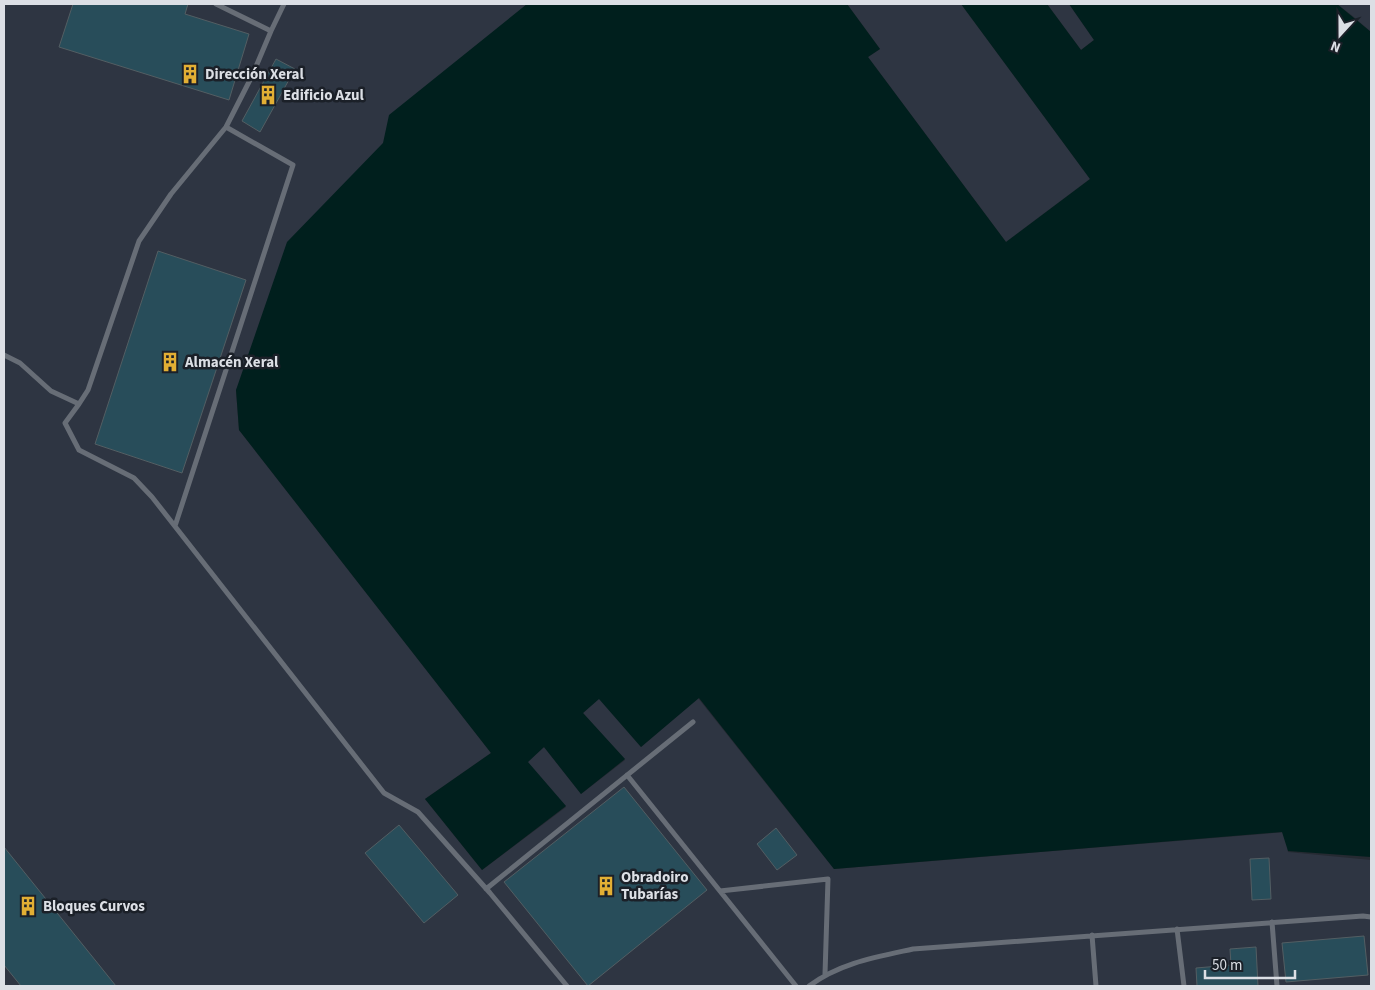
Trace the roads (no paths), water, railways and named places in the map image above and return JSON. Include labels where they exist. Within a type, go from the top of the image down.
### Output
[{"type":"lane","points":[[216,4],[271,31]]},
{"type":"lane","points":[[284,4],[252,76],[226,127],[171,194],[139,242],[88,390],[65,423],[79,450],[134,478],[175,526],[384,793],[418,812],[486,889],[566,986]]},
{"type":"lane","points":[[175,526],[293,165],[226,127]]},
{"type":"lane","points":[[4,355],[20,363],[51,391],[79,404]]},
{"type":"lane","points":[[486,889],[693,722]]},
{"type":"lane","points":[[627,775],[796,986]]},
{"type":"lane","points":[[720,891],[828,879],[825,974]]},
{"type":"lane","points":[[809,986],[825,974],[863,960],[913,949],[1272,922],[1371,917]]},
{"type":"lane","points":[[1272,922],[1277,986]]},
{"type":"lane","points":[[1178,929],[1184,986]]},
{"type":"lane","points":[[1092,935],[1096,986]]},
{"type":"place","name":"Dirección Xeral","points":[[190,74]]},
{"type":"place","name":"Edificio Azul","points":[[268,95]]},
{"type":"place","name":"Almacén Xeral","points":[[170,362]]},
{"type":"place","name":"Obradoiro Tubarías","points":[[606,886]]},
{"type":"place","name":"Bloques Curvos","points":[[28,906]]}]
